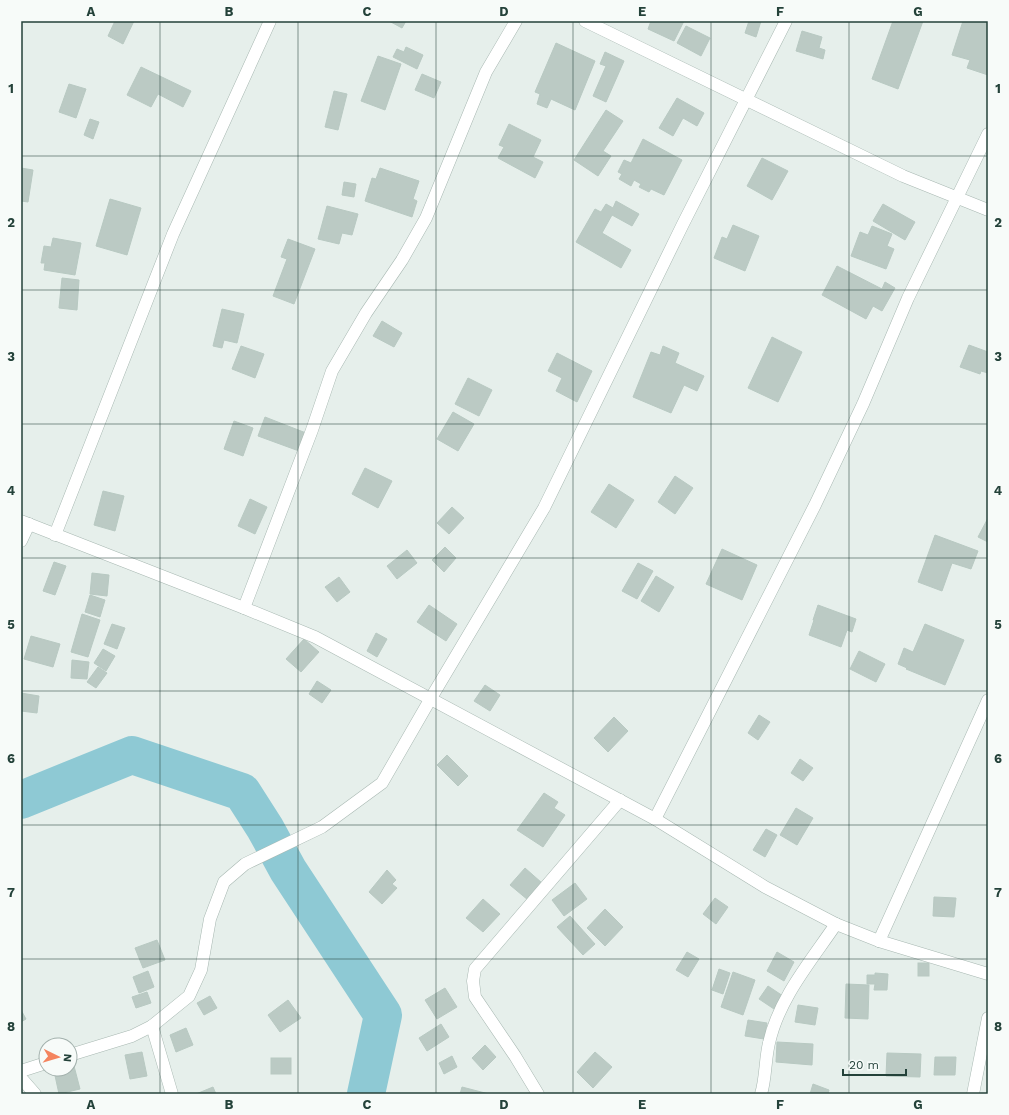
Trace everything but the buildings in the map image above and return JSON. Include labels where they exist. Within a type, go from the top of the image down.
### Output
[{"type":"street","points":[[55,535],[173,234],[270,21]]},
{"type":"street","points":[[244,608],[312,430],[332,371],[366,313],[402,260],[426,218],[486,72],[516,21]]},
{"type":"street","points":[[585,21],[903,176],[988,210]]},
{"type":"street","points":[[78,1053],[132,1036],[152,1026],[189,996],[201,970],[210,918],[224,882],[245,864],[322,827],[382,783],[544,508],[683,224],[786,21]]},
{"type":"street","points":[[655,819],[815,505],[863,404],[908,298],[988,134]]},
{"type":"street","points":[[21,541],[25,522],[315,637],[655,819],[765,887],[836,924],[879,941],[988,974]]},
{"type":"street","points":[[879,941],[988,700]]},
{"type":"street","points":[[538,1094],[515,1056],[475,997],[473,981],[476,969],[620,800]]},
{"type":"street","points":[[761,1094],[769,1042],[778,1013],[789,992],[836,924]]},
{"type":"street","points":[[973,1094],[988,1018]]},
{"type":"street","points":[[152,1026],[172,1094]]},
{"type":"street","points":[[21,1071],[38,1066]]},
{"type":"street","points":[[21,1078],[35,1094]]},
{"type":"waterway","points":[[21,800],[132,755],[242,792],[265,828],[288,870],[383,1015],[366,1094]]}]
